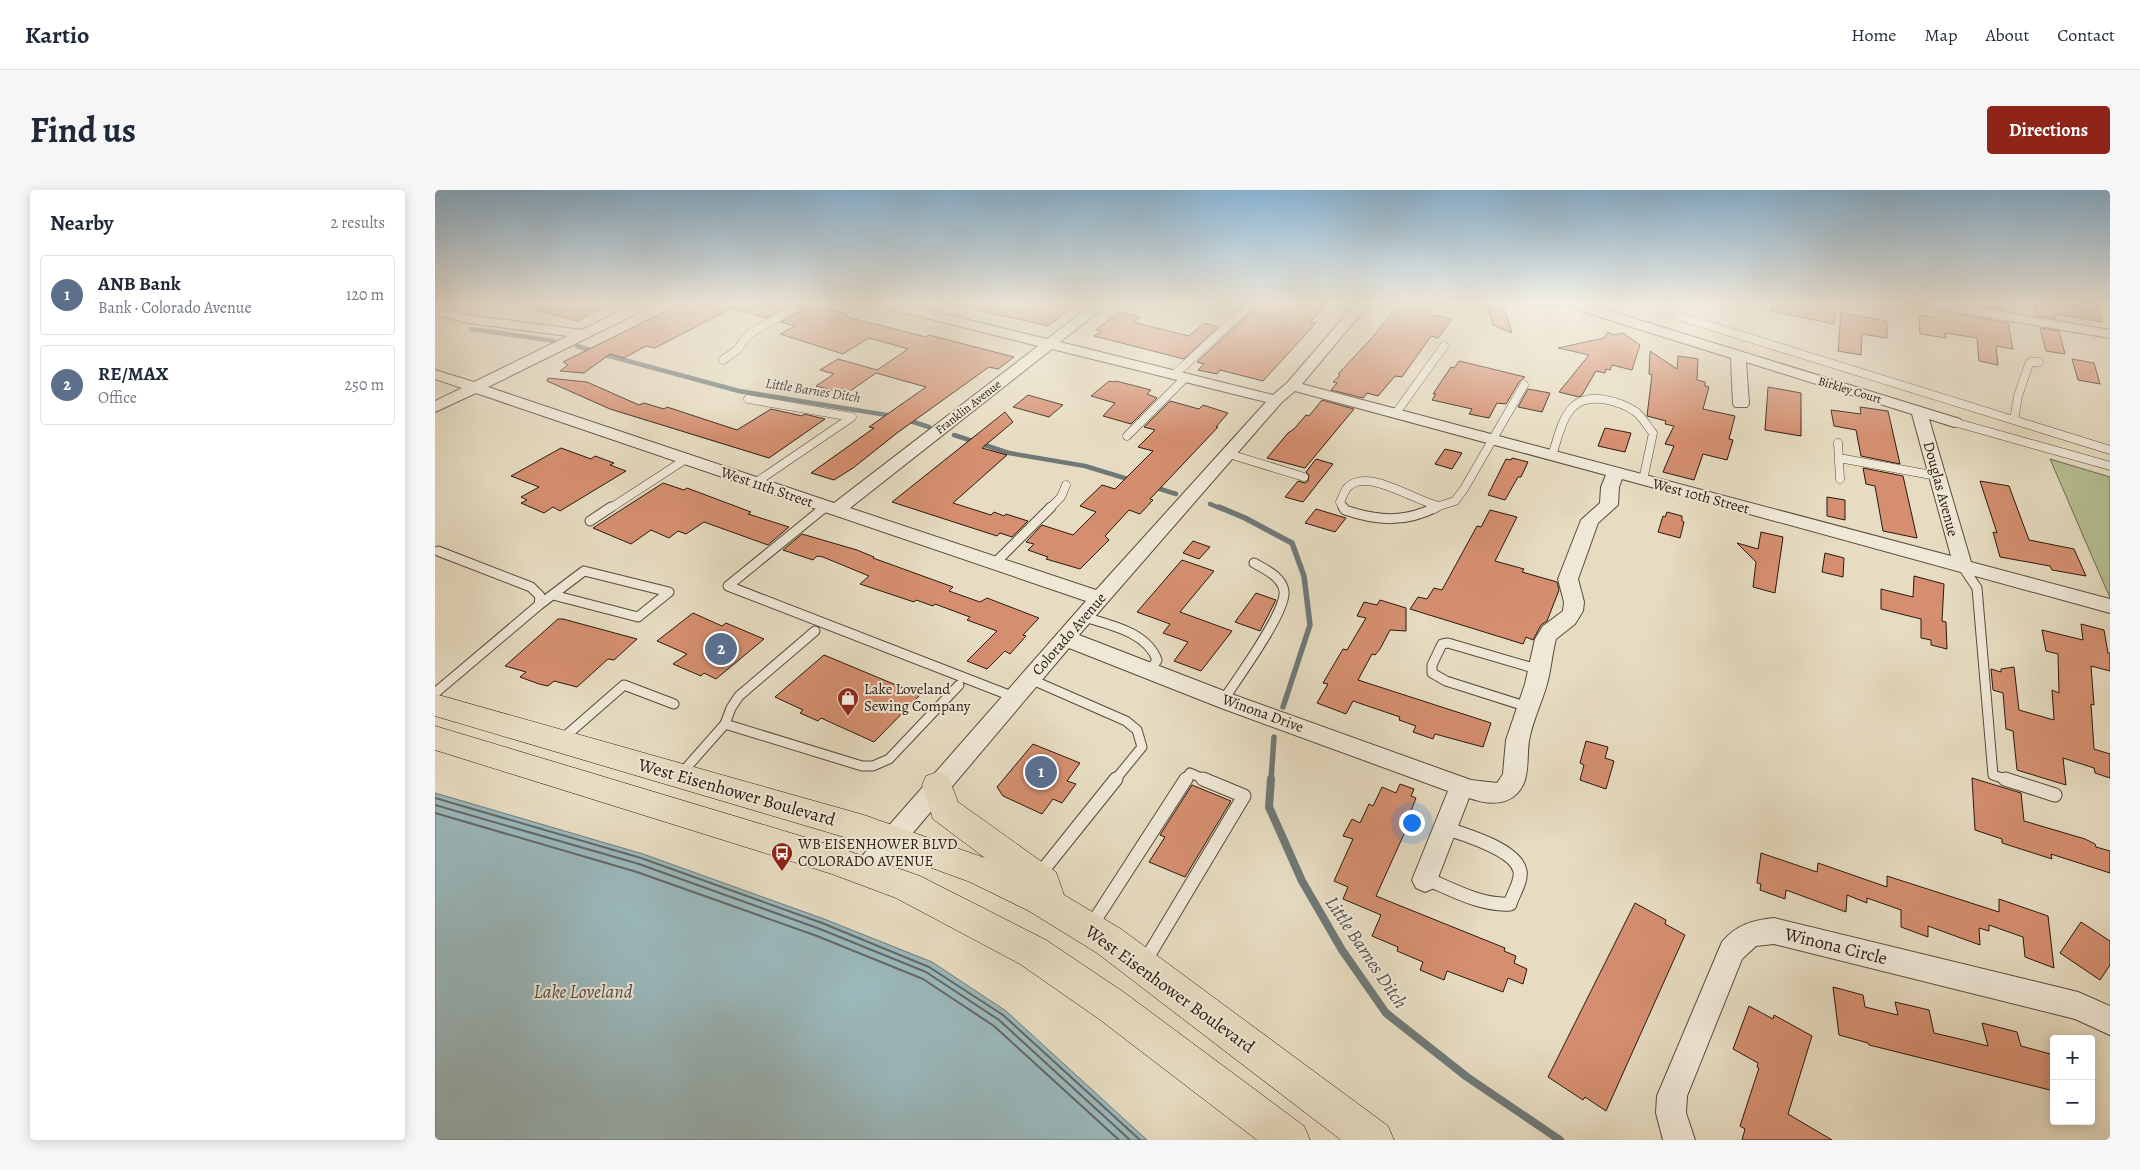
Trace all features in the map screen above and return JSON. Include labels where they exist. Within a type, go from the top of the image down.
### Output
[{"type":"highway","name":"West Eisenhower Boulevard","points":[[435,705],[891,838],[982,872],[1043,892],[1089,929],[1109,941],[1374,1140]]},
{"type":"highway","points":[[435,738],[691,815],[865,871],[908,887],[1033,952],[1120,1012],[1290,1140]]},
{"type":"highway","points":[[937,785],[943,810],[1043,892]]},
{"type":"street","points":[[435,407],[555,348]]},
{"type":"street","name":"Franklin Avenue","points":[[831,508],[1043,348]]},
{"type":"street","points":[[1066,348],[1276,400]]},
{"type":"street","points":[[1292,386],[1324,348]]},
{"type":"street","name":"Birkley Court","points":[[1711,348],[1954,422]]},
{"type":"street","points":[[1738,356],[1741,404]]},
{"type":"street","name":"West 11th Street","points":[[435,374],[1100,599]]},
{"type":"street","name":"Colorado Avenue","points":[[865,871],[891,838],[1065,638],[1276,400],[1292,386]]},
{"type":"street","name":"West 10th Street","points":[[1292,386],[2110,606]]},
{"type":"street","name":"Douglas Avenue","points":[[1919,411],[1963,567]]},
{"type":"street","points":[[1528,707],[1538,676],[1547,635],[1571,616],[1574,604],[1568,586],[1568,579],[1590,520],[1609,505],[1610,487],[1616,473]]},
{"type":"street","name":"Winona Drive","points":[[1065,638],[1224,699],[1489,794],[1508,788],[1514,776],[1517,765],[1517,739],[1528,707]]},
{"type":"street","points":[[1425,879],[1462,785]]},
{"type":"street","name":"Winona Circle","points":[[1679,1140],[1675,1134],[1671,1113],[1673,1096],[1732,951],[1741,940],[1753,933],[1774,931],[2078,1006],[2110,1021]]},
{"type":"lane","points":[[723,360],[738,348]]},
{"type":"lane","points":[[1127,436],[1207,348]]},
{"type":"lane","points":[[1396,413],[1442,348]]},
{"type":"lane","points":[[1783,348],[2110,450]]},
{"type":"lane","points":[[2014,420],[2018,396],[2029,364],[2039,362]]},
{"type":"lane","points":[[1439,506],[1380,482],[1363,480],[1351,484],[1343,492],[1340,502],[1345,510],[1375,520],[1399,521],[1455,502],[1467,486],[1524,385]]},
{"type":"lane","points":[[748,399],[853,417],[755,483]]},
{"type":"lane","points":[[1552,455],[1566,419],[1575,406],[1591,399],[1616,402],[1636,413],[1653,433],[1643,480]]},
{"type":"lane","points":[[1954,422],[2110,466]]},
{"type":"lane","points":[[1837,443],[1840,479]]},
{"type":"lane","points":[[1229,454],[1304,477]]},
{"type":"lane","points":[[1839,458],[1937,476]]},
{"type":"lane","points":[[590,521],[686,459]]},
{"type":"lane","points":[[994,564],[1061,497],[1066,485]]},
{"type":"lane","points":[[831,508],[728,586],[1014,697]]},
{"type":"lane","points":[[436,551],[531,588],[540,596],[539,605]]},
{"type":"lane","points":[[1224,699],[1283,606],[1286,594],[1281,580],[1273,573],[1254,564]]},
{"type":"lane","points":[[1963,567],[1977,588],[1993,775],[2055,795]]},
{"type":"lane","points":[[435,693],[539,605],[584,571],[669,592],[638,617],[553,595]]},
{"type":"lane","points":[[1084,617],[1137,636],[1151,647],[1156,653],[1157,660],[1149,671]]},
{"type":"lane","points":[[679,775],[725,724],[731,708],[739,696],[815,631]]},
{"type":"lane","points":[[1528,707],[1447,681],[1432,673],[1432,665],[1442,644],[1448,643],[1538,676]]},
{"type":"lane","points":[[1030,679],[1126,721],[1137,730],[1142,747],[1043,892]]},
{"type":"lane","points":[[561,741],[624,685],[674,704]]},
{"type":"lane","points":[[725,724],[862,766],[873,766],[889,759],[959,685]]},
{"type":"lane","points":[[1089,929],[1190,773],[1244,796],[1142,966]]},
{"type":"lane","points":[[1425,879],[1491,903],[1503,906],[1510,904],[1520,871],[1517,863],[1502,851],[1445,828]]},
{"type":"green space","points":[[2050,459],[2110,477],[2110,598]]},
{"type":"water","name":"Lake Loveland","points":[[435,793],[643,854],[824,919],[932,962],[1006,1011],[1147,1140],[435,1140]]},
{"type":"building","points":[[591,348],[642,348],[624,358],[610,354],[584,373],[560,371],[568,365],[563,362]]},
{"type":"building","points":[[825,348],[852,348],[843,354]]},
{"type":"building","points":[[906,348],[981,348],[1014,357],[998,369],[989,367],[834,480],[811,473],[874,428],[869,427],[926,387],[876,373],[846,394],[816,386],[834,374],[820,370],[838,359],[877,370],[908,349]]},
{"type":"building","points":[[1142,348],[1195,348],[1184,359]]},
{"type":"building","points":[[1212,348],[1293,348],[1263,381],[1220,370],[1217,374],[1198,370],[1204,364],[1197,362]]},
{"type":"building","points":[[1362,348],[1422,348],[1402,377],[1395,376],[1378,396],[1367,393],[1363,398],[1331,390],[1337,383],[1333,382],[1340,375],[1338,374]]},
{"type":"building","points":[[1559,348],[1639,348],[1632,370],[1612,365],[1610,370],[1606,369],[1605,373],[1596,371],[1579,397],[1559,392],[1589,355]]},
{"type":"building","points":[[1838,348],[1861,348],[1861,355],[1838,351]]},
{"type":"building","points":[[1978,348],[1996,348],[1998,365],[1979,361]]},
{"type":"building","points":[[2045,348],[2064,348],[2065,354],[2046,351]]},
{"type":"building","points":[[1650,351],[1677,369],[1678,356],[1698,359],[1697,380],[1705,382],[1705,386],[1709,387],[1703,409],[1735,416],[1729,439],[1733,440],[1727,460],[1703,454],[1694,480],[1663,472],[1674,446],[1665,444],[1674,426],[1665,424],[1666,421],[1647,416],[1652,375],[1649,374]]},
{"type":"building","points":[[2072,359],[2094,363],[2100,384],[2078,380]]},
{"type":"building","points":[[1459,361],[1525,377],[1519,382],[1506,404],[1497,403],[1489,418],[1469,414],[1472,409],[1432,400],[1436,394],[1433,394],[1451,367],[1454,368]]},
{"type":"building","points":[[548,378],[587,382],[639,405],[644,403],[664,409],[667,407],[737,430],[771,409],[825,419],[769,458],[610,409],[547,381]]},
{"type":"building","points":[[1109,381],[1151,390],[1147,394],[1157,398],[1131,424],[1103,416],[1115,403],[1091,396]]},
{"type":"building","points":[[1768,387],[1801,393],[1801,436],[1765,430]]},
{"type":"building","points":[[1528,389],[1550,393],[1542,412],[1518,407]]},
{"type":"building","points":[[1028,395],[1063,405],[1049,417],[1013,407]]},
{"type":"building","points":[[1322,400],[1354,409],[1305,468],[1267,458],[1288,433],[1306,415],[1309,416]]},
{"type":"building","points":[[1170,401],[1199,409],[1203,405],[1228,413],[1216,427],[1218,427],[1150,499],[1153,500],[1140,514],[1129,510],[1105,536],[1109,540],[1080,569],[1046,559],[1048,557],[1028,550],[1034,544],[1026,542],[1042,525],[1073,535],[1096,512],[1080,506],[1102,485],[1115,489],[1153,451],[1138,447],[1155,430],[1144,427]]},
{"type":"building","points":[[1860,407],[1888,411],[1900,464],[1861,456],[1856,430],[1834,426],[1831,410],[1861,414]]},
{"type":"building","points":[[1005,412],[1013,422],[982,448],[1007,455],[953,503],[991,515],[994,512],[1028,521],[1012,537],[1000,533],[997,536],[892,502]]},
{"type":"building","points":[[1605,428],[1631,433],[1625,452],[1598,446]]},
{"type":"building","points":[[561,448],[591,459],[595,456],[614,463],[610,465],[626,471],[560,511],[553,507],[544,513],[521,503],[527,500],[521,497],[539,487],[511,476]]},
{"type":"building","points":[[1445,449],[1462,453],[1452,469],[1435,464]]},
{"type":"building","points":[[1512,458],[1528,462],[1521,477],[1518,477],[1505,500],[1488,495],[1506,459],[1511,460]]},
{"type":"building","points":[[1316,459],[1333,464],[1303,502],[1285,497],[1298,481],[1305,483],[1308,481],[1309,475],[1306,472]]},
{"type":"building","points":[[1863,468],[1903,476],[1917,538],[1883,531],[1875,486],[1866,484]]},
{"type":"building","points":[[1980,481],[2009,486],[2029,540],[2074,549],[2086,576],[2052,570],[2050,566],[2000,557],[1993,532],[1997,533]]},
{"type":"building","points":[[663,483],[684,490],[687,488],[751,512],[748,514],[789,527],[768,545],[704,522],[686,534],[678,531],[669,538],[651,530],[631,544],[593,528]]},
{"type":"building","points":[[1827,497],[1845,500],[1845,520],[1827,516]]},
{"type":"building","points":[[1316,509],[1346,518],[1335,532],[1305,523]]},
{"type":"building","points":[[1490,510],[1517,517],[1495,561],[1524,569],[1522,572],[1557,582],[1559,590],[1547,621],[1541,625],[1533,640],[1526,637],[1523,644],[1410,609],[1418,597],[1427,599],[1434,588],[1442,590],[1477,526],[1481,527]]},
{"type":"building","points":[[1667,512],[1682,516],[1682,521],[1684,522],[1680,538],[1658,532],[1663,516],[1665,517]]},
{"type":"building","points":[[1761,532],[1783,537],[1775,593],[1753,587],[1756,562],[1737,543],[1758,549]]},
{"type":"building","points":[[802,534],[857,550],[873,558],[953,587],[949,591],[980,602],[987,598],[1039,618],[1023,635],[1026,636],[1010,654],[1005,651],[987,669],[967,661],[997,631],[967,620],[970,617],[935,604],[933,606],[916,600],[914,602],[860,584],[869,576],[823,557],[817,556],[813,560],[783,550]]},
{"type":"building","points":[[1193,541],[1210,547],[1199,559],[1183,553]]},
{"type":"building","points":[[1825,553],[1844,558],[1843,577],[1822,572]]},
{"type":"building","points":[[1182,560],[1214,571],[1180,612],[1232,631],[1201,671],[1174,661],[1188,642],[1163,633],[1170,624],[1137,612]]},
{"type":"building","points":[[1914,576],[1944,584],[1942,621],[1946,622],[1947,649],[1931,645],[1931,640],[1921,638],[1921,619],[1881,609],[1881,589],[1913,597]]},
{"type":"building","points":[[1256,593],[1276,600],[1260,631],[1235,622]]},
{"type":"building","points":[[1380,600],[1406,608],[1406,631],[1390,630],[1380,649],[1375,655],[1372,654],[1358,680],[1491,723],[1483,747],[1435,734],[1433,739],[1413,732],[1416,726],[1399,720],[1400,717],[1353,701],[1346,714],[1317,703],[1328,684],[1323,683],[1343,649],[1347,650],[1366,618],[1357,616],[1364,602],[1377,605]]},
{"type":"building","points":[[693,613],[722,626],[726,623],[764,639],[716,679],[704,673],[701,676],[673,664],[687,654],[657,641]]},
{"type":"building","points":[[558,619],[637,639],[614,660],[608,659],[577,687],[554,681],[548,686],[539,684],[520,677],[526,672],[505,666]]},
{"type":"building","points":[[2081,624],[2104,630],[2108,653],[2110,653],[2110,671],[2091,666],[2094,705],[2091,704],[2094,749],[2110,754],[2110,778],[2095,773],[2094,768],[2063,758],[2066,785],[2017,770],[2013,731],[2006,729],[2003,693],[1993,690],[1991,669],[2001,672],[2001,669],[2014,667],[2019,710],[2054,720],[2052,690],[2059,693],[2058,654],[2046,651],[2042,630],[2083,640]]},
{"type":"building","points":[[824,655],[920,695],[874,742],[821,718],[818,721],[800,713],[803,710],[775,697]]},
{"type":"building","points":[[1586,741],[1608,747],[1605,758],[1614,761],[1606,789],[1580,780],[1584,765],[1580,763]]},
{"type":"building","points":[[1033,744],[1080,763],[1067,781],[1076,784],[1062,803],[1053,799],[1042,814],[1003,796],[997,787]]},
{"type":"building","points":[[1972,778],[2021,793],[2024,821],[2085,839],[2095,844],[2096,847],[2110,851],[2110,873],[2051,854],[2052,859],[2002,843],[2002,839],[1975,830]]},
{"type":"building","points":[[1400,784],[1414,789],[1411,796],[1416,798],[1411,811],[1414,812],[1376,896],[1505,948],[1504,951],[1516,956],[1514,963],[1527,969],[1523,984],[1508,978],[1503,992],[1447,971],[1444,980],[1420,970],[1423,962],[1397,951],[1398,947],[1372,936],[1381,915],[1343,899],[1348,887],[1334,881],[1353,839],[1343,836],[1352,819],[1360,823],[1369,804],[1373,806],[1382,787],[1396,793]]},
{"type":"building","points":[[1192,785],[1231,801],[1185,877],[1149,862],[1165,837],[1160,835]]},
{"type":"building","points":[[1761,853],[1817,872],[1818,863],[1887,887],[1887,876],[1999,912],[1999,899],[2048,916],[2054,968],[2025,957],[2023,937],[1989,925],[1989,931],[1979,928],[1980,945],[1928,926],[1928,937],[1901,927],[1901,910],[1867,898],[1867,903],[1847,895],[1846,912],[1786,890],[1785,899],[1760,890],[1761,884],[1757,883]]},
{"type":"building","points":[[1635,903],[1666,920],[1665,924],[1685,935],[1606,1111],[1585,1097],[1583,1100],[1548,1077]]},
{"type":"building","points":[[2081,922],[2110,941],[2110,965],[2100,980],[2060,953]]},
{"type":"building","points":[[1833,987],[1863,995],[1865,1007],[1898,1015],[1895,1002],[1929,1010],[1934,1033],[1988,1046],[1982,1023],[2017,1032],[2021,1046],[2050,1054],[2050,1090],[1869,1045],[1868,1043],[1839,1035]]},
{"type":"building","points":[[1749,1006],[1773,1019],[1774,1015],[1812,1036],[1788,1114],[1832,1140],[1742,1140],[1745,1129],[1740,1126],[1759,1068],[1757,1067],[1758,1063],[1733,1049]]},
{"type":"waterway","name":"Little Barnes Ditch","points":[[584,348],[593,351]]},
{"type":"waterway","name":"Little Barnes Ditch","points":[[602,354],[739,391],[893,416]]},
{"type":"waterway","name":"Little Barnes Ditch","points":[[907,420],[929,427]]},
{"type":"waterway","name":"Little Barnes Ditch","points":[[954,435],[1009,453],[1085,466],[1131,480]]},
{"type":"waterway","name":"Little Barnes Ditch","points":[[1154,487],[1176,494]]},
{"type":"waterway","name":"Little Barnes Ditch","points":[[1210,504],[1222,509]]},
{"type":"waterway","name":"Little Barnes Ditch","points":[[1219,507],[1245,518],[1292,543],[1304,576],[1310,625],[1283,707]]},
{"type":"waterway","name":"Little Barnes Ditch","points":[[1271,780],[1274,737]]},
{"type":"waterway","name":"Little Barnes Ditch","points":[[1271,779],[1269,807],[1302,881],[1342,950],[1386,1013],[1467,1077],[1560,1140]]},
{"type":"place","name":"RE/MAX","points":[[721,649]]},
{"type":"place","name":"Lake Loveland Sewing Company","points":[[848,717]]},
{"type":"place","name":"ANB Bank","points":[[1041,772]]},
{"type":"place","name":"WB EISENHOWER BLVD COLORADO AVENUE","points":[[782,872]]}]
